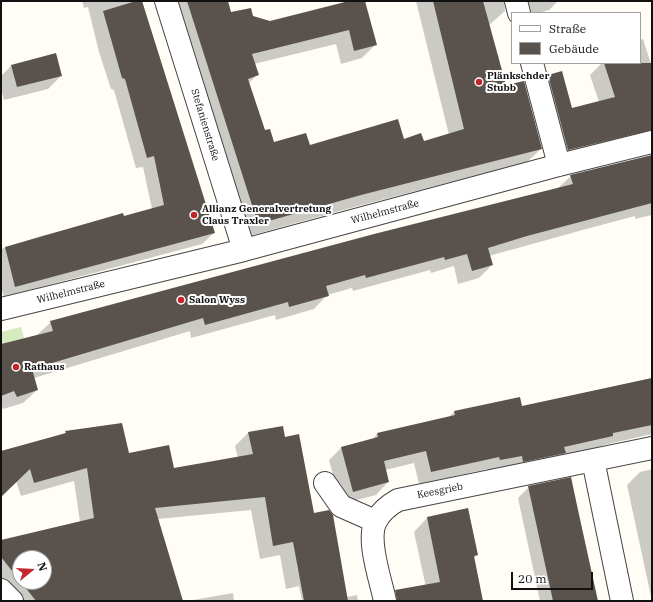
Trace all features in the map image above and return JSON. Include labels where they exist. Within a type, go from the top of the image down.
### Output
[{"type":"street","name":"Stefanienstraße","points":[[166,1],[244,250]]},
{"type":"street","points":[[516,1],[519,12]]},
{"type":"street","points":[[532,64],[559,165]]},
{"type":"street","name":"Wilhelmstraße","points":[[1,309],[244,250],[559,165],[652,142]]},
{"type":"street","name":"Keesgrieb","points":[[375,522],[384,508],[398,500],[652,448]]},
{"type":"street","points":[[593,460],[622,601]]},
{"type":"street","points":[[325,483],[341,506],[375,522],[372,539],[385,601]]},
{"type":"street","points":[[1,590],[12,601]]},
{"type":"green space","points":[[21,327],[24,338],[1,344],[1,332]]},
{"type":"building","points":[[136,1],[142,1],[215,233],[15,287],[5,247],[123,213],[124,216],[164,205],[154,156],[147,158],[125,79],[122,78],[103,11]]},
{"type":"building","points":[[187,1],[228,1],[231,12],[251,8],[253,16],[270,21],[349,1],[365,1],[377,45],[354,51],[349,30],[252,54],[259,75],[248,79],[265,130],[270,129],[274,142],[306,133],[310,145],[398,119],[404,139],[421,133],[424,141],[464,129],[433,1],[483,1],[506,85],[524,81],[542,149],[361,195],[258,224]]},
{"type":"building","points":[[56,53],[62,76],[17,87],[11,65]]},
{"type":"building","points":[[652,63],[652,130],[568,150],[548,75],[562,71],[572,108],[615,97],[604,64]]},
{"type":"building","points":[[652,155],[652,203],[527,236],[488,248],[493,265],[472,271],[467,254],[445,260],[444,257],[366,278],[365,275],[326,286],[329,296],[289,307],[288,302],[205,325],[203,318],[32,369],[38,390],[17,397],[14,391],[1,396],[1,344],[53,331],[50,321],[374,234],[573,184],[570,175]]},
{"type":"building","points":[[652,378],[652,425],[613,433],[613,436],[564,447],[566,453],[523,462],[522,456],[500,460],[499,457],[431,472],[426,451],[384,461],[389,482],[353,492],[341,447],[378,437],[377,433],[455,415],[454,411],[520,397],[522,406]]},
{"type":"building","points":[[122,423],[129,453],[169,445],[174,468],[253,454],[248,432],[283,426],[285,437],[299,434],[314,513],[329,510],[333,515],[348,601],[304,601],[293,542],[273,546],[265,497],[155,508],[183,601],[36,601],[27,590],[52,590],[52,550],[12,550],[12,571],[1,557],[1,540],[94,518],[87,468],[34,483],[30,469],[1,497],[1,451],[66,433],[65,431]]},
{"type":"building","points":[[571,477],[598,601],[553,601],[528,486]]},
{"type":"building","points":[[468,508],[478,555],[474,556],[483,601],[397,601],[395,590],[440,582],[427,517]]},
{"type":"place","name":"Plänkschder Stubb","points":[[479,82]]},
{"type":"place","name":"Allianz Generalvertretung Claus Traxler","points":[[194,215]]},
{"type":"place","name":"Salon Wyss","points":[[181,300]]},
{"type":"place","name":"Rathaus","points":[[16,367]]}]
